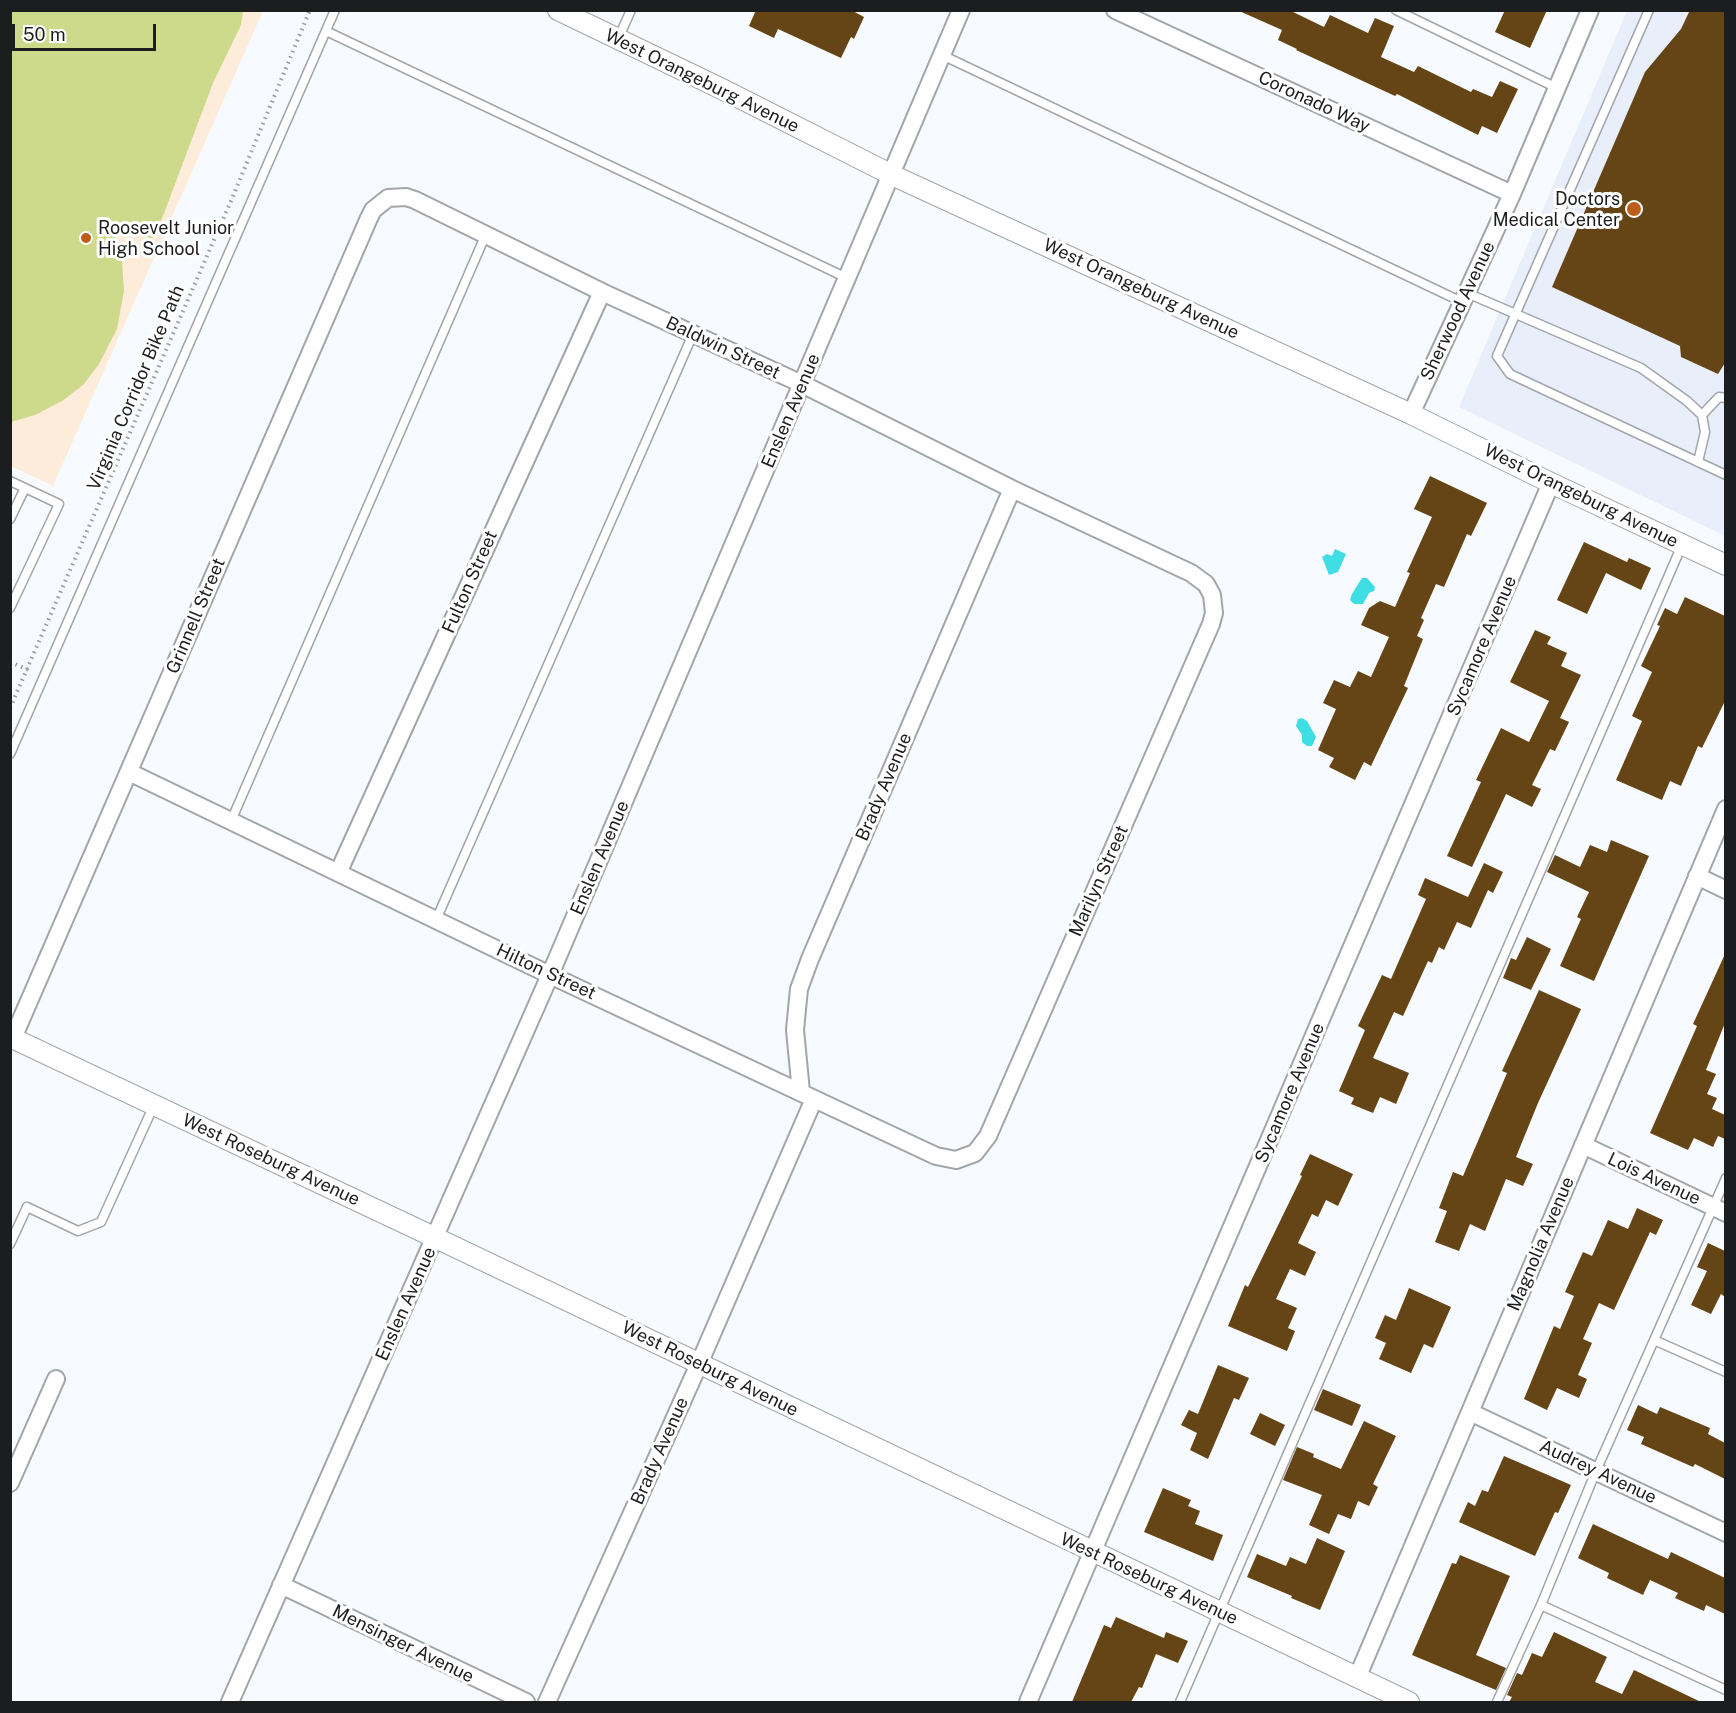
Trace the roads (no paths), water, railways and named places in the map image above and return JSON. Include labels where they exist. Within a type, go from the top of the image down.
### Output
[{"type":"street","name":"West Orangeburg Avenue","points":[[558,10],[892,175],[1411,414],[1725,565]]},
{"type":"street","name":"Enslen Avenue","points":[[230,1702],[550,975],[961,10]]},
{"type":"street","name":"Coronado Way","points":[[1115,10],[1512,194]]},
{"type":"street","name":"Sherwood Avenue","points":[[1411,414],[1512,194],[1590,10]]},
{"type":"street","name":"Baldwin Street","points":[[388,198],[406,197],[415,200],[602,292],[802,384],[1012,489],[1191,573],[1206,584],[1212,595]]},
{"type":"street","name":"Grinnell Street","points":[[11,1038],[369,218],[373,210],[388,198]]},
{"type":"street","name":"Fulton Street","points":[[338,873],[602,292]]},
{"type":"street","name":"Sycamore Avenue","points":[[1028,1702],[1551,483]]},
{"type":"street","name":"Brady Avenue","points":[[547,1702],[699,1364],[808,1096],[795,1030],[799,989],[814,948],[1012,489]]},
{"type":"street","name":"Marilyn Street","points":[[966,1157],[981,1147],[993,1125],[1211,624],[1214,613],[1212,595]]},
{"type":"street","name":"Hilton Street","points":[[129,772],[550,975],[936,1156],[956,1160],[966,1157]]},
{"type":"street","name":"Magnolia Avenue","points":[[1357,1678],[1725,809]]},
{"type":"street","points":[[1697,876],[1725,890]]},
{"type":"street","name":"West Roseburg Avenue","points":[[11,1038],[1409,1702]]},
{"type":"street","name":"Lois Avenue","points":[[1583,1145],[1719,1210]]},
{"type":"street","points":[[10,1483],[56,1379]]},
{"type":"street","name":"Audrey Avenue","points":[[1470,1412],[1725,1533]]},
{"type":"street","name":"Mensinger Avenue","points":[[281,1585],[526,1702]]},
{"type":"lane","points":[[10,754],[334,10]]},
{"type":"lane","points":[[618,39],[631,10]]},
{"type":"lane","points":[[1396,10],[1557,88]]},
{"type":"lane","points":[[1649,10],[1497,356],[1510,375],[1725,475]]},
{"type":"lane","points":[[326,31],[847,278]]},
{"type":"lane","points":[[942,55],[1464,298],[1516,315],[1641,368],[1687,401],[1702,415],[1705,432],[1698,462]]},
{"type":"lane","points":[[231,821],[486,234]]},
{"type":"lane","points":[[436,920],[693,334]]},
{"type":"lane","points":[[1702,415],[1719,398],[1725,398]]},
{"type":"lane","points":[[10,481],[59,504],[10,608]]},
{"type":"lane","points":[[10,519],[25,488]]},
{"type":"lane","points":[[1180,1702],[1682,545]]},
{"type":"lane","points":[[10,1244],[27,1207],[78,1231],[101,1222],[154,1105]]},
{"type":"lane","points":[[1497,1702],[1654,1340],[1719,1210],[1725,1178]]},
{"type":"lane","points":[[1654,1340],[1725,1372]]},
{"type":"lane","points":[[1541,1605],[1725,1690]]},
{"type":"water","points":[[1335,549],[1346,554],[1338,572],[1329,575],[1322,557],[1327,554],[1332,556]]},
{"type":"water","points":[[1362,578],[1367,578],[1375,587],[1374,591],[1369,593],[1363,604],[1354,604],[1350,600]]},
{"type":"water","points":[[1302,718],[1307,721],[1316,737],[1312,746],[1307,746],[1302,742],[1302,735],[1296,726],[1298,719]]},
{"type":"place","name":"Doctors Medical Center","points":[[1634,209]]},
{"type":"place","name":"Roosevelt Junior High School","points":[[86,238]]}]
